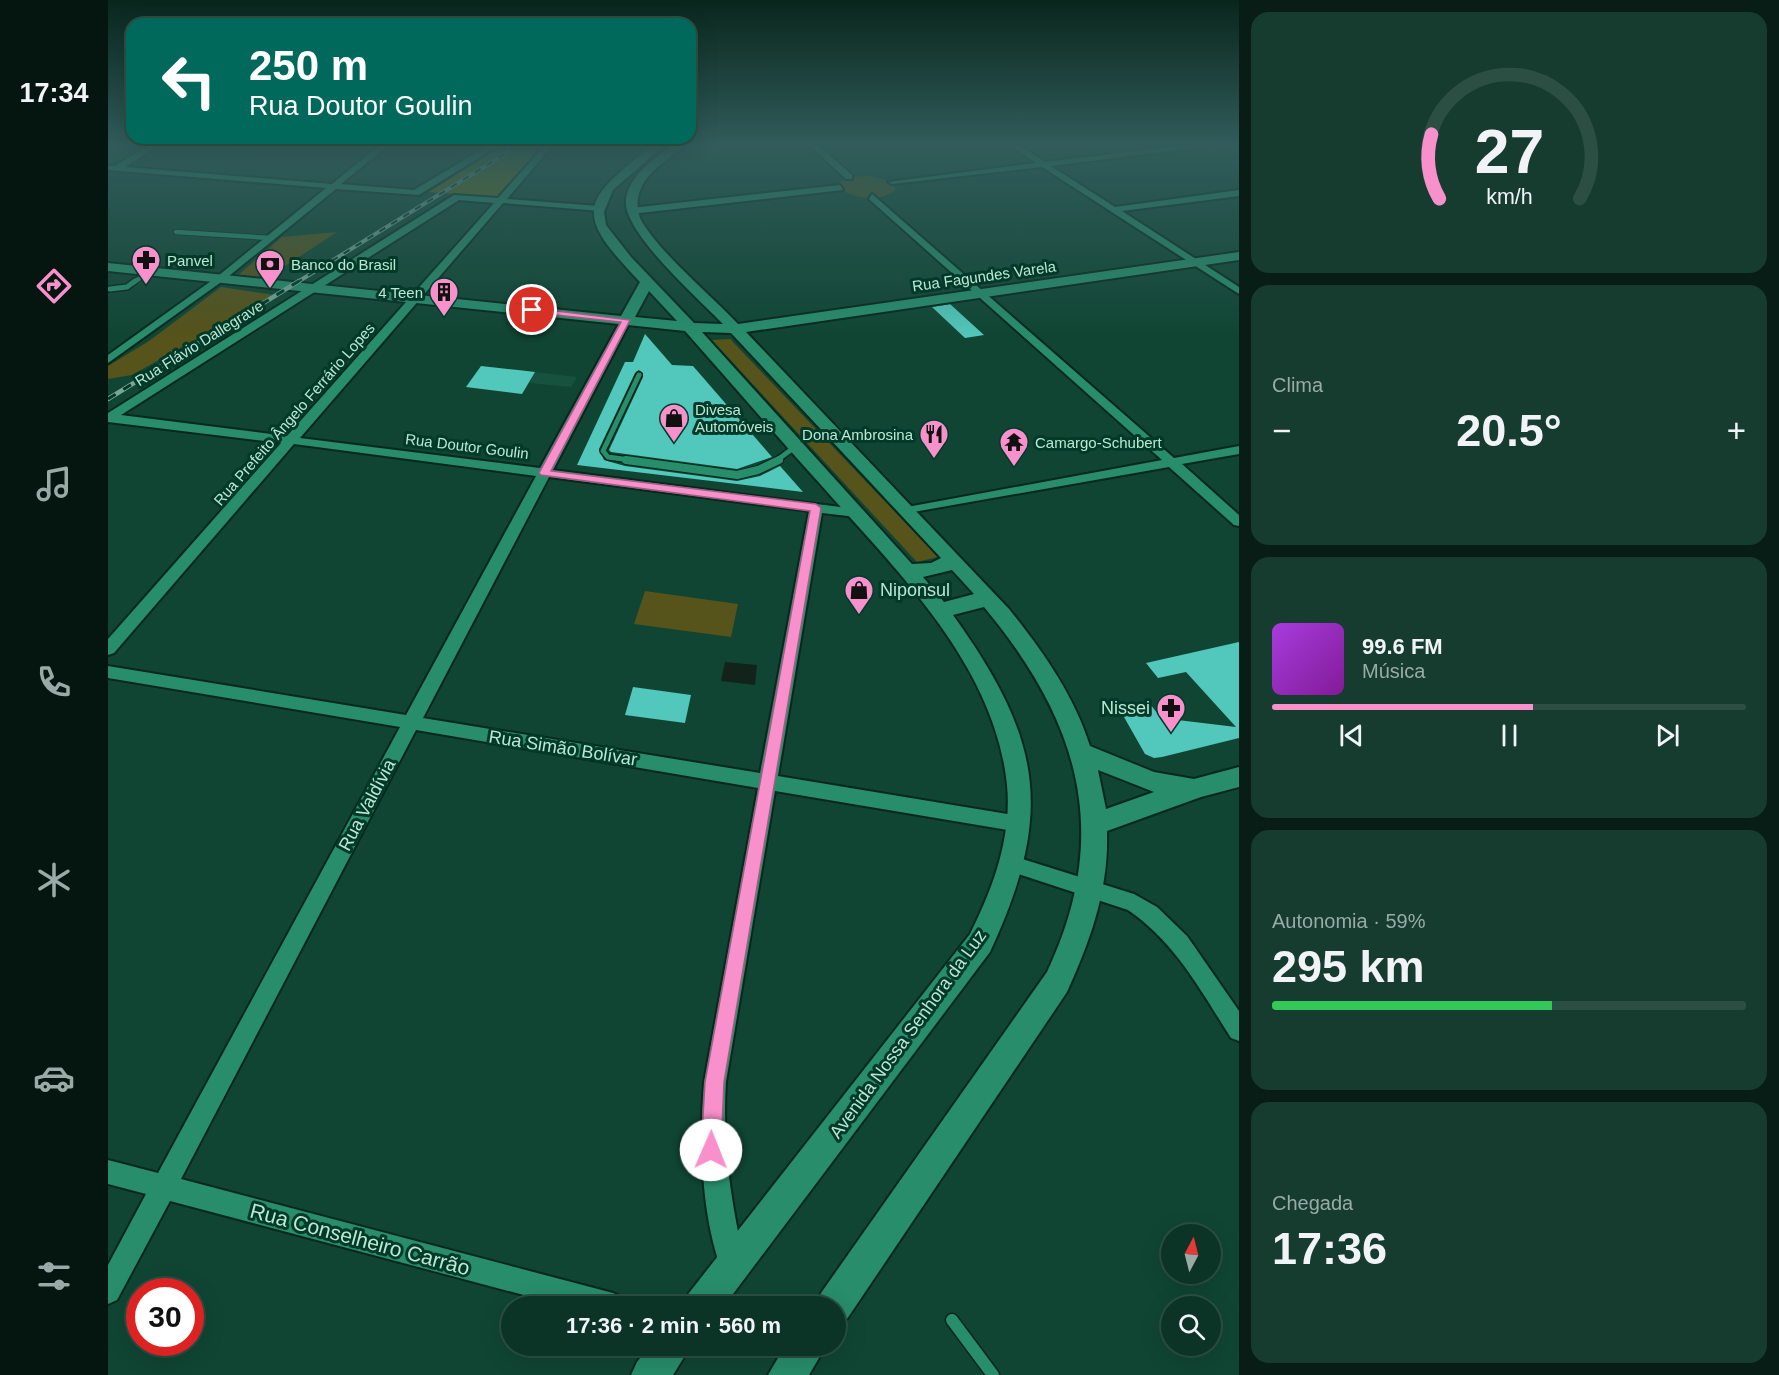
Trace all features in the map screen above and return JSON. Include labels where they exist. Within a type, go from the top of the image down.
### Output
[{"type":"main road","name":"Avenida Nossa Senhora da Luz","points":[[598,209],[600,225],[626,242],[648,280],[856,513],[940,612],[982,677],[1008,738],[1016,765],[1018,824],[1013,864],[1006,887],[980,943],[710,1296]]},
{"type":"main road","points":[[631,211],[636,222],[650,240],[953,560],[1019,635],[1061,702],[1081,752],[1095,824],[1092,890],[1084,924],[1057,982],[841,1296]]},
{"type":"main road","points":[[626,242],[650,240]]},
{"type":"main road","name":"Rua Fagundes Varela","points":[[108,267],[689,327],[734,328],[1239,256]]},
{"type":"main road","points":[[626,320],[648,280]]},
{"type":"main road","points":[[740,384],[779,376]]},
{"type":"main road","points":[[762,409],[802,400]]},
{"type":"main road","points":[[906,571],[937,570],[953,560]]},
{"type":"main road","points":[[940,612],[958,604],[989,599]]},
{"type":"main road","points":[[1081,752],[1151,782],[1199,787]]},
{"type":"main road","points":[[1095,824],[1199,787],[1239,777]]},
{"type":"main road","points":[[650,1375],[664,1356]]},
{"type":"main road","points":[[787,1375],[800,1356]]},
{"type":"street","points":[[108,360],[221,278],[307,208]]},
{"type":"street","name":"Rua Flávio Dallegrave","points":[[109,418],[440,208]]},
{"type":"street","name":"Rua Prefeito Ângelo Ferrário Lopes","points":[[108,650],[495,208]]},
{"type":"street","points":[[588,208],[598,209]]},
{"type":"street","points":[[631,211],[657,208]]},
{"type":"street","points":[[885,208],[1239,522]]},
{"type":"street","points":[[1111,208],[1239,291]]},
{"type":"street","points":[[1114,210],[1127,208]]},
{"type":"street","name":"Rua Valdívia","points":[[108,1291],[626,320]]},
{"type":"street","name":"Rua Doutor Goulin","points":[[109,418],[856,513]]},
{"type":"street","points":[[907,511],[1239,450]]},
{"type":"street","points":[[732,1267],[716,1189],[711,1150],[711,1116],[715,1082],[816,508]]},
{"type":"street","name":"Rua Simão Bolívar","points":[[108,672],[1018,824]]},
{"type":"street","points":[[1013,864],[1134,903],[1159,920],[1239,1030]]},
{"type":"street","name":"Rua Conselheiro Carrão","points":[[108,1172],[575,1296]]},
{"type":"lane","points":[[176,232],[270,238]]},
{"type":"lane","points":[[110,289],[127,287],[150,271]]},
{"type":"lane","points":[[639,375],[603,451],[608,457],[737,475],[758,470],[778,460],[796,446]]},
{"type":"lane","points":[[952,1320],[993,1375]]},
{"type":"shaded area","points":[[337,232],[264,280],[237,276],[282,237]]},
{"type":"shaded area","points":[[221,287],[275,295],[132,375],[108,379],[108,366],[149,341]]},
{"type":"shaded area","points":[[731,339],[938,557],[917,562],[712,340]]},
{"type":"shaded area","points":[[481,366],[577,377],[571,387],[529,383],[522,394],[466,387]]},
{"type":"shaded area","points":[[645,591],[738,604],[731,637],[634,624]]},
{"type":"shaded area","points":[[725,662],[757,665],[755,685],[721,681]]},
{"type":"building","points":[[950,304],[984,335],[965,338],[932,307]]},
{"type":"building","name":"Divesa Automóveis","points":[[645,334],[672,365],[693,366],[772,457],[737,469],[611,452],[609,450],[643,377],[643,373],[639,370],[635,373],[599,449],[604,460],[625,466],[737,481],[760,476],[780,466],[803,492],[577,465],[625,362],[633,362]]},
{"type":"building","points":[[481,366],[535,372],[522,394],[466,387]]},
{"type":"building","points":[[1239,642],[1239,738],[1162,757],[1154,758],[1145,754],[1120,710],[1150,704],[1161,718],[1236,727],[1186,672],[1158,678],[1146,663]]},
{"type":"building","points":[[633,687],[691,695],[685,723],[625,715]]},
{"type":"railway","points":[[296,283],[417,208]]},
{"type":"railway","points":[[108,399],[299,281]]},
{"type":"place","name":"Panvel","points":[[146,286]]},
{"type":"place","name":"Banco do Brasil","points":[[270,290]]},
{"type":"place","name":"4 Teen","points":[[444,318]]},
{"type":"place","name":"Divesa Automóveis","points":[[674,444]]},
{"type":"place","name":"Dona Ambrosina","points":[[934,460]]},
{"type":"place","name":"Camargo-Schubert","points":[[1014,468]]},
{"type":"place","name":"Niponsul","points":[[859,616]]},
{"type":"place","name":"Nissei","points":[[1171,734]]},
{"type":"route","points":[[532,310],[626,320],[544,473],[816,508],[715,1082],[711,1116],[711,1150]]}]
